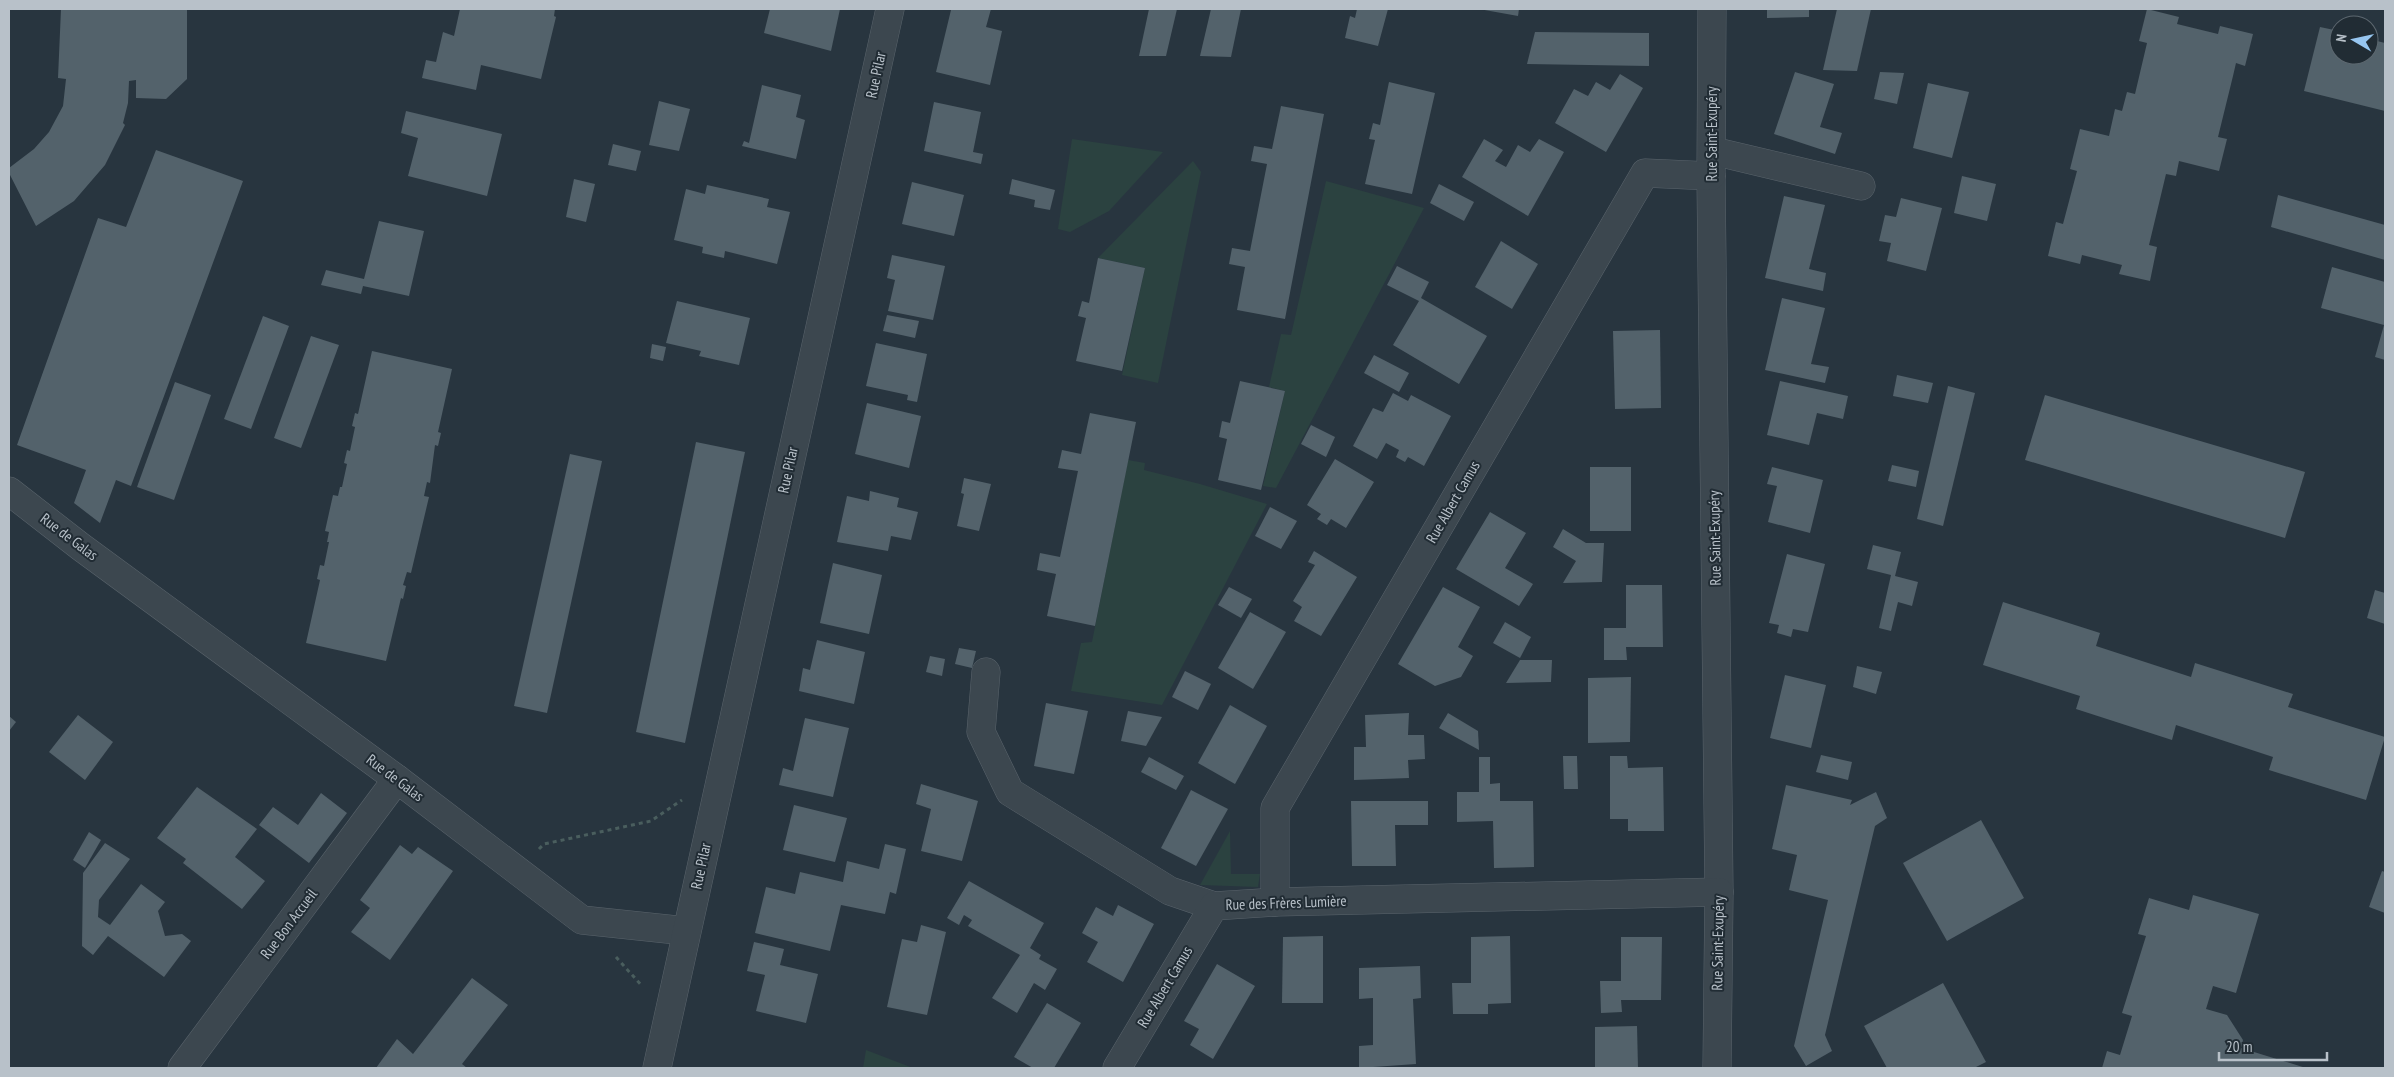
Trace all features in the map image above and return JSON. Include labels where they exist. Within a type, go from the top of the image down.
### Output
[{"type":"street","name":"Rue Pilar","points":[[686,931],[890,9]]},
{"type":"street","name":"Rue Saint-Exupéry","points":[[1712,9],[1719,892],[1717,1068]]},
{"type":"street","points":[[1712,164],[1861,186]]},
{"type":"street","name":"Rue Albert Camus","points":[[1275,902],[1276,808],[1645,173],[1712,164]]},
{"type":"street","name":"Rue de Galas","points":[[9,492],[87,552],[397,779],[582,920],[686,931]]},
{"type":"street","name":"Rue des Frères Lumière","points":[[986,672],[981,732],[1010,792],[1170,891],[1214,906],[1275,902],[1719,892]]},
{"type":"street","name":"Rue Bon Accueil","points":[[182,1068],[397,779]]},
{"type":"street","name":"Rue Albert Camus","points":[[1117,1068],[1214,906]]},
{"type":"street","points":[[657,1068],[686,931]]},
{"type":"path","points":[[519,872],[544,844],[651,821],[721,775]]},
{"type":"path","points":[[615,956],[669,1015]]},
{"type":"green space","points":[[1072,139],[1163,152],[1109,211],[1070,232],[1058,229]]},
{"type":"green space","points":[[1193,161],[1201,172],[1158,383],[1122,375],[1145,268],[1098,258]]},
{"type":"green space","points":[[1326,181],[1424,208],[1276,488],[1263,486],[1285,391],[1269,387],[1281,334],[1291,335]]},
{"type":"green space","points":[[1128,460],[1145,463],[1144,470],[1267,504],[1162,705],[1071,691],[1081,643],[1092,642]]},
{"type":"green space","points":[[1230,831],[1231,874],[1260,874],[1258,887],[1200,885]]},
{"type":"green space","points":[[866,1050],[913,1068],[863,1068]]},
{"type":"building","points":[[61,9],[187,9],[187,79],[166,99],[136,98],[136,80],[129,81],[128,103],[123,123],[125,125],[105,165],[74,201],[36,226],[9,173],[9,168],[34,149],[49,132],[63,106],[66,79],[58,78]]},
{"type":"building","points":[[460,9],[555,9],[554,16],[556,17],[541,79],[481,65],[476,90],[422,78],[426,60],[436,62],[443,32],[454,36]]},
{"type":"building","points":[[770,9],[840,9],[831,51],[764,33]]},
{"type":"building","points":[[947,9],[991,9],[986,27],[1002,31],[990,85],[936,72],[951,10]]},
{"type":"building","points":[[1149,9],[1177,9],[1166,56],[1139,56]]},
{"type":"building","points":[[1211,9],[1241,9],[1231,57],[1200,56]]},
{"type":"building","points":[[1357,9],[1388,9],[1378,46],[1345,38],[1350,16],[1355,18]]},
{"type":"building","points":[[1479,9],[1519,9],[1518,16]]},
{"type":"building","points":[[1767,9],[1809,9],[1809,17],[1767,18]]},
{"type":"building","points":[[1837,9],[1871,9],[1857,71],[1823,70]]},
{"type":"building","points":[[2147,9],[2179,17],[2177,24],[2218,34],[2220,26],[2253,34],[2245,66],[2236,63],[2218,137],[2227,139],[2219,171],[2179,161],[2176,176],[2166,174],[2149,245],[2157,247],[2150,281],[2119,274],[2122,265],[2082,255],[2080,264],[2048,256],[2056,222],[2063,224],[2077,171],[2070,169],[2080,129],[2109,136],[2115,109],[2122,111],[2127,92],[2135,94],[2147,43],[2139,41]]},
{"type":"building","points":[[2320,27],[2329,29],[2329,65],[2379,65],[2379,42],[2385,43],[2385,111],[2304,91]]},
{"type":"building","points":[[1535,32],[1649,33],[1649,66],[1527,64]]},
{"type":"building","points":[[1795,72],[1834,84],[1820,127],[1842,133],[1835,154],[1774,134]]},
{"type":"building","points":[[1880,72],[1904,73],[1897,104],[1874,99]]},
{"type":"building","points":[[1620,74],[1643,88],[1606,152],[1555,123],[1574,89],[1588,96],[1596,82],[1610,90]]},
{"type":"building","points":[[1389,82],[1435,93],[1412,194],[1365,184],[1375,140],[1369,139],[1373,123],[1380,125]]},
{"type":"building","points":[[1928,83],[1969,92],[1952,158],[1913,148]]},
{"type":"building","points":[[762,85],[801,95],[796,117],[805,120],[796,159],[742,146],[744,141],[749,143]]},
{"type":"building","points":[[659,101],[690,109],[679,151],[649,145]]},
{"type":"building","points":[[934,102],[981,112],[973,152],[983,154],[981,164],[924,151]]},
{"type":"building","points":[[1281,106],[1324,114],[1285,319],[1237,310],[1245,267],[1229,264],[1232,248],[1250,251],[1267,164],[1251,161],[1254,146],[1272,149]]},
{"type":"building","points":[[406,111],[502,134],[487,196],[408,176],[418,138],[401,133]]},
{"type":"building","points":[[1484,139],[1503,150],[1495,161],[1506,167],[1518,145],[1530,152],[1539,139],[1564,152],[1528,216],[1462,177]]},
{"type":"building","points":[[613,144],[641,151],[636,171],[608,165]]},
{"type":"building","points":[[156,150],[243,181],[131,486],[116,480],[100,523],[74,503],[86,470],[17,445],[98,218],[126,227]]},
{"type":"building","points":[[1962,176],[1996,184],[1987,221],[1954,213]]},
{"type":"building","points":[[574,179],[595,184],[586,222],[566,217]]},
{"type":"building","points":[[1012,179],[1055,190],[1050,210],[1034,207],[1035,200],[1009,194]]},
{"type":"building","points":[[912,182],[964,195],[954,236],[902,224]]},
{"type":"building","points":[[1439,184],[1474,202],[1464,221],[1430,203]]},
{"type":"building","points":[[707,185],[769,199],[767,207],[790,212],[777,264],[725,251],[724,258],[702,253],[703,247],[674,240],[686,189],[705,194]]},
{"type":"building","points":[[2278,195],[2385,225],[2385,260],[2271,227]]},
{"type":"building","points":[[1784,196],[1825,205],[1809,269],[1826,273],[1823,291],[1765,278]]},
{"type":"building","points":[[1901,198],[1942,208],[1926,271],[1887,261],[1891,243],[1879,241],[1885,215],[1896,217]]},
{"type":"building","points":[[379,221],[424,231],[409,296],[363,286],[361,294],[321,285],[326,270],[364,279]]},
{"type":"building","points":[[1501,241],[1538,264],[1512,309],[1475,287]]},
{"type":"building","points":[[892,255],[945,266],[933,320],[888,311],[895,280],[887,278]]},
{"type":"building","points":[[1098,258],[1145,268],[1122,371],[1076,361],[1086,318],[1078,316],[1082,301],[1089,303]]},
{"type":"building","points":[[1397,266],[1429,282],[1421,298],[1487,336],[1459,384],[1393,345],[1419,301],[1387,285]]},
{"type":"building","points":[[2332,267],[2385,282],[2385,360],[2375,357],[2384,325],[2321,308]]},
{"type":"building","points":[[1782,298],[1825,308],[1811,364],[1829,367],[1825,383],[1765,370]]},
{"type":"building","points":[[677,301],[750,318],[739,365],[699,356],[701,351],[666,343]]},
{"type":"building","points":[[887,315],[919,321],[915,338],[883,331]]},
{"type":"building","points":[[263,316],[289,326],[251,429],[224,419]]},
{"type":"building","points":[[1660,330],[1661,408],[1615,409],[1613,331]]},
{"type":"building","points":[[311,336],[339,345],[301,448],[274,438]]},
{"type":"building","points":[[876,343],[927,354],[917,402],[907,400],[908,395],[866,386]]},
{"type":"building","points":[[652,344],[666,347],[663,361],[650,358]]},
{"type":"building","points":[[372,351],[452,369],[438,432],[441,433],[438,446],[435,445],[430,483],[427,482],[424,496],[429,497],[411,573],[407,572],[403,585],[406,586],[403,599],[401,598],[386,661],[306,643],[320,580],[317,579],[320,565],[324,566],[329,542],[327,542],[329,532],[325,531],[333,495],[338,496],[340,487],[342,487],[347,464],[344,463],[347,450],[350,451],[355,427],[352,426],[355,413],[358,414]]},
{"type":"building","points":[[1374,355],[1409,373],[1399,392],[1364,373]]},
{"type":"building","points":[[1897,375],[1933,383],[1928,403],[1893,396]]},
{"type":"building","points":[[1240,381],[1285,391],[1261,490],[1218,480],[1227,439],[1219,437],[1222,421],[1230,423]]},
{"type":"building","points":[[1780,381],[1848,396],[1843,419],[1817,413],[1809,445],[1767,435]]},
{"type":"building","points":[[175,382],[211,395],[174,500],[137,487]]},
{"type":"building","points":[[1948,386],[1975,393],[1943,526],[1917,519]]},
{"type":"building","points":[[1393,393],[1408,401],[1411,395],[1451,416],[1424,466],[1408,457],[1405,462],[1396,457],[1399,450],[1386,443],[1377,459],[1353,446],[1373,408],[1383,412]]},
{"type":"building","points":[[2045,395],[2305,472],[2285,538],[2025,460]]},
{"type":"building","points":[[867,403],[921,416],[909,468],[855,454]]},
{"type":"building","points":[[1090,413],[1136,422],[1095,626],[1047,616],[1056,574],[1037,570],[1040,553],[1060,557],[1078,471],[1058,468],[1062,450],[1081,454]]},
{"type":"building","points":[[1311,425],[1335,437],[1326,457],[1301,444]]},
{"type":"building","points":[[696,442],[745,452],[685,743],[636,732]]},
{"type":"building","points":[[570,454],[602,461],[547,713],[514,706]]},
{"type":"building","points":[[1335,459],[1374,482],[1346,528],[1331,519],[1327,525],[1317,519],[1321,514],[1307,505]]},
{"type":"building","points":[[1892,465],[1919,471],[1916,487],[1888,481]]},
{"type":"building","points":[[1590,467],[1631,467],[1631,531],[1590,531]]},
{"type":"building","points":[[1772,467],[1823,480],[1810,533],[1768,522],[1777,486],[1767,484]]},
{"type":"building","points":[[964,478],[991,484],[979,531],[957,526],[964,494],[961,493]]},
{"type":"building","points":[[870,491],[899,498],[897,507],[918,512],[911,540],[891,536],[888,551],[837,542],[847,496],[869,501]]},
{"type":"building","points":[[1270,507],[1297,521],[1281,549],[1255,536]]},
{"type":"building","points":[[1490,512],[1526,533],[1505,568],[1533,584],[1519,606],[1456,569]]},
{"type":"building","points":[[1563,529],[1586,543],[1604,543],[1602,582],[1563,583],[1576,561],[1553,547]]},
{"type":"building","points":[[1873,545],[1901,552],[1895,576],[1918,582],[1912,606],[1898,602],[1891,631],[1879,628],[1891,575],[1867,569]]},
{"type":"building","points":[[1314,551],[1357,577],[1321,636],[1294,621],[1302,607],[1293,601],[1315,565],[1308,562]]},
{"type":"building","points":[[1787,554],[1825,564],[1808,632],[1793,629],[1791,637],[1777,633],[1779,625],[1769,623]]},
{"type":"building","points":[[833,563],[882,575],[869,634],[820,623]]},
{"type":"building","points":[[1626,585],[1662,585],[1663,647],[1626,647],[1627,660],[1604,660],[1604,628],[1626,628]]},
{"type":"building","points":[[1229,587],[1252,599],[1241,618],[1218,605]]},
{"type":"building","points":[[1443,587],[1480,607],[1458,647],[1473,656],[1461,677],[1435,686],[1398,664]]},
{"type":"building","points":[[2375,590],[2385,593],[2385,624],[2367,618]]},
{"type":"building","points":[[2003,602],[2100,633],[2096,646],[2191,677],[2195,663],[2293,694],[2288,707],[2385,737],[2366,800],[2269,770],[2273,757],[2176,725],[2172,740],[2076,709],[2080,696],[1983,665]]},
{"type":"building","points":[[1250,612],[1286,632],[1253,689],[1218,668]]},
{"type":"building","points":[[1505,622],[1531,637],[1520,658],[1493,643]]},
{"type":"building","points":[[817,640],[865,652],[854,704],[799,691],[803,668],[810,670]]},
{"type":"building","points":[[959,648],[976,651],[972,668],[955,664]]},
{"type":"building","points":[[930,656],[945,659],[942,676],[926,672]]},
{"type":"building","points":[[1520,660],[1552,660],[1551,682],[1506,683]]},
{"type":"building","points":[[1857,666],[1882,672],[1876,694],[1853,687]]},
{"type":"building","points":[[1185,671],[1211,684],[1198,710],[1172,697]]},
{"type":"building","points":[[1785,675],[1826,685],[1811,748],[1770,738]]},
{"type":"building","points":[[1631,677],[1630,742],[1588,743],[1588,678]]},
{"type":"building","points":[[1046,703],[1088,711],[1074,774],[1034,766]]},
{"type":"building","points":[[1230,705],[1267,726],[1235,784],[1198,763]]},
{"type":"building","points":[[1128,711],[1162,717],[1146,746],[1121,741]]},
{"type":"building","points":[[1409,713],[1408,735],[1424,735],[1425,759],[1408,760],[1409,778],[1354,780],[1354,747],[1366,747],[1365,715]]},
{"type":"building","points":[[1448,713],[1478,731],[1479,750],[1439,728]]},
{"type":"building","points":[[78,715],[113,742],[85,780],[49,752]]},
{"type":"building","points":[[9,716],[16,722],[9,731]]},
{"type":"building","points":[[805,718],[849,728],[833,797],[779,785],[783,768],[793,771]]},
{"type":"building","points":[[1821,755],[1852,762],[1848,780],[1816,772]]},
{"type":"building","points":[[1563,756],[1577,756],[1578,789],[1564,789]]},
{"type":"building","points":[[1610,756],[1627,756],[1628,768],[1663,767],[1664,831],[1628,831],[1628,819],[1610,819]]},
{"type":"building","points":[[1149,757],[1184,776],[1176,790],[1141,772]]},
{"type":"building","points":[[1479,757],[1490,757],[1490,784],[1500,783],[1500,801],[1533,801],[1534,867],[1494,868],[1493,821],[1457,822],[1457,792],[1479,792]]},
{"type":"building","points":[[921,784],[978,801],[962,861],[921,851],[931,809],[916,804]]},
{"type":"building","points":[[1786,785],[1852,800],[1850,805],[1876,792],[1887,818],[1875,826],[1825,1035],[1832,1051],[1806,1066],[1794,1046],[1828,900],[1789,890],[1797,855],[1772,849]]},
{"type":"building","points":[[197,787],[257,829],[235,857],[265,881],[242,909],[183,863],[186,859],[157,838]]},
{"type":"building","points":[[1191,790],[1228,809],[1196,866],[1161,848]]},
{"type":"building","points":[[321,793],[347,813],[309,863],[259,825],[273,807],[298,825]]},
{"type":"building","points":[[1351,801],[1428,801],[1428,825],[1395,825],[1396,866],[1352,866]]},
{"type":"building","points":[[794,805],[847,818],[835,862],[783,850]]},
{"type":"building","points":[[1981,820],[2024,898],[1947,941],[1903,863]]},
{"type":"building","points":[[89,832],[101,840],[85,868],[73,860]]},
{"type":"building","points":[[105,843],[130,859],[99,900],[98,917],[110,925],[141,884],[165,902],[158,911],[165,936],[182,934],[191,941],[164,977],[108,936],[93,955],[82,946],[83,873]]},
{"type":"building","points":[[885,844],[906,849],[896,894],[890,892],[885,914],[841,905],[830,951],[755,933],[766,887],[795,894],[800,872],[843,882],[847,861],[879,869]]},
{"type":"building","points":[[400,845],[412,854],[418,847],[453,871],[390,960],[351,932],[370,908],[360,900]]},
{"type":"building","points":[[2382,871],[2385,872],[2385,913],[2369,907]]},
{"type":"building","points":[[969,881],[1044,923],[1030,948],[1041,955],[1039,959],[1057,969],[1045,990],[1034,983],[1017,1013],[992,998],[1020,955],[968,926],[972,920],[964,915],[959,925],[947,918]]},
{"type":"building","points":[[2193,895],[2259,914],[2236,993],[2213,986],[2206,1009],[2227,1015],[2243,1040],[2241,1048],[2306,1068],[2102,1068],[2107,1051],[2120,1055],[2132,1016],[2122,1013],[2146,936],[2138,934],[2149,898],[2189,910]]},
{"type":"building","points":[[1118,905],[1154,924],[1123,982],[1087,962],[1098,942],[1082,933],[1096,907],[1113,916]]},
{"type":"building","points":[[921,925],[946,932],[927,1015],[887,1007],[902,939],[917,942]]},
{"type":"building","points":[[1323,936],[1323,1003],[1282,1003],[1283,937]]},
{"type":"building","points":[[1510,936],[1511,1003],[1488,1004],[1488,1014],[1453,1014],[1452,983],[1471,983],[1471,937]]},
{"type":"building","points":[[1621,937],[1662,937],[1661,1000],[1621,1000],[1622,1012],[1601,1013],[1600,981],[1621,981]]},
{"type":"building","points":[[754,942],[784,949],[780,965],[818,974],[806,1023],[756,1011],[765,975],[747,971]]},
{"type":"building","points":[[1217,964],[1255,986],[1213,1059],[1190,1045],[1199,1029],[1184,1021]]},
{"type":"building","points":[[1420,966],[1421,998],[1413,999],[1416,1064],[1359,1068],[1359,1046],[1373,1045],[1373,998],[1359,999],[1359,968]]},
{"type":"building","points":[[472,978],[508,1005],[462,1064],[467,1068],[376,1068],[397,1039],[413,1054]]},
{"type":"building","points":[[1943,983],[1986,1062],[1974,1068],[1887,1068],[1864,1026]]},
{"type":"building","points":[[1047,1003],[1081,1023],[1054,1068],[1033,1068],[1014,1057]]},
{"type":"building","points":[[1637,1026],[1638,1068],[1595,1068],[1595,1027]]}]
